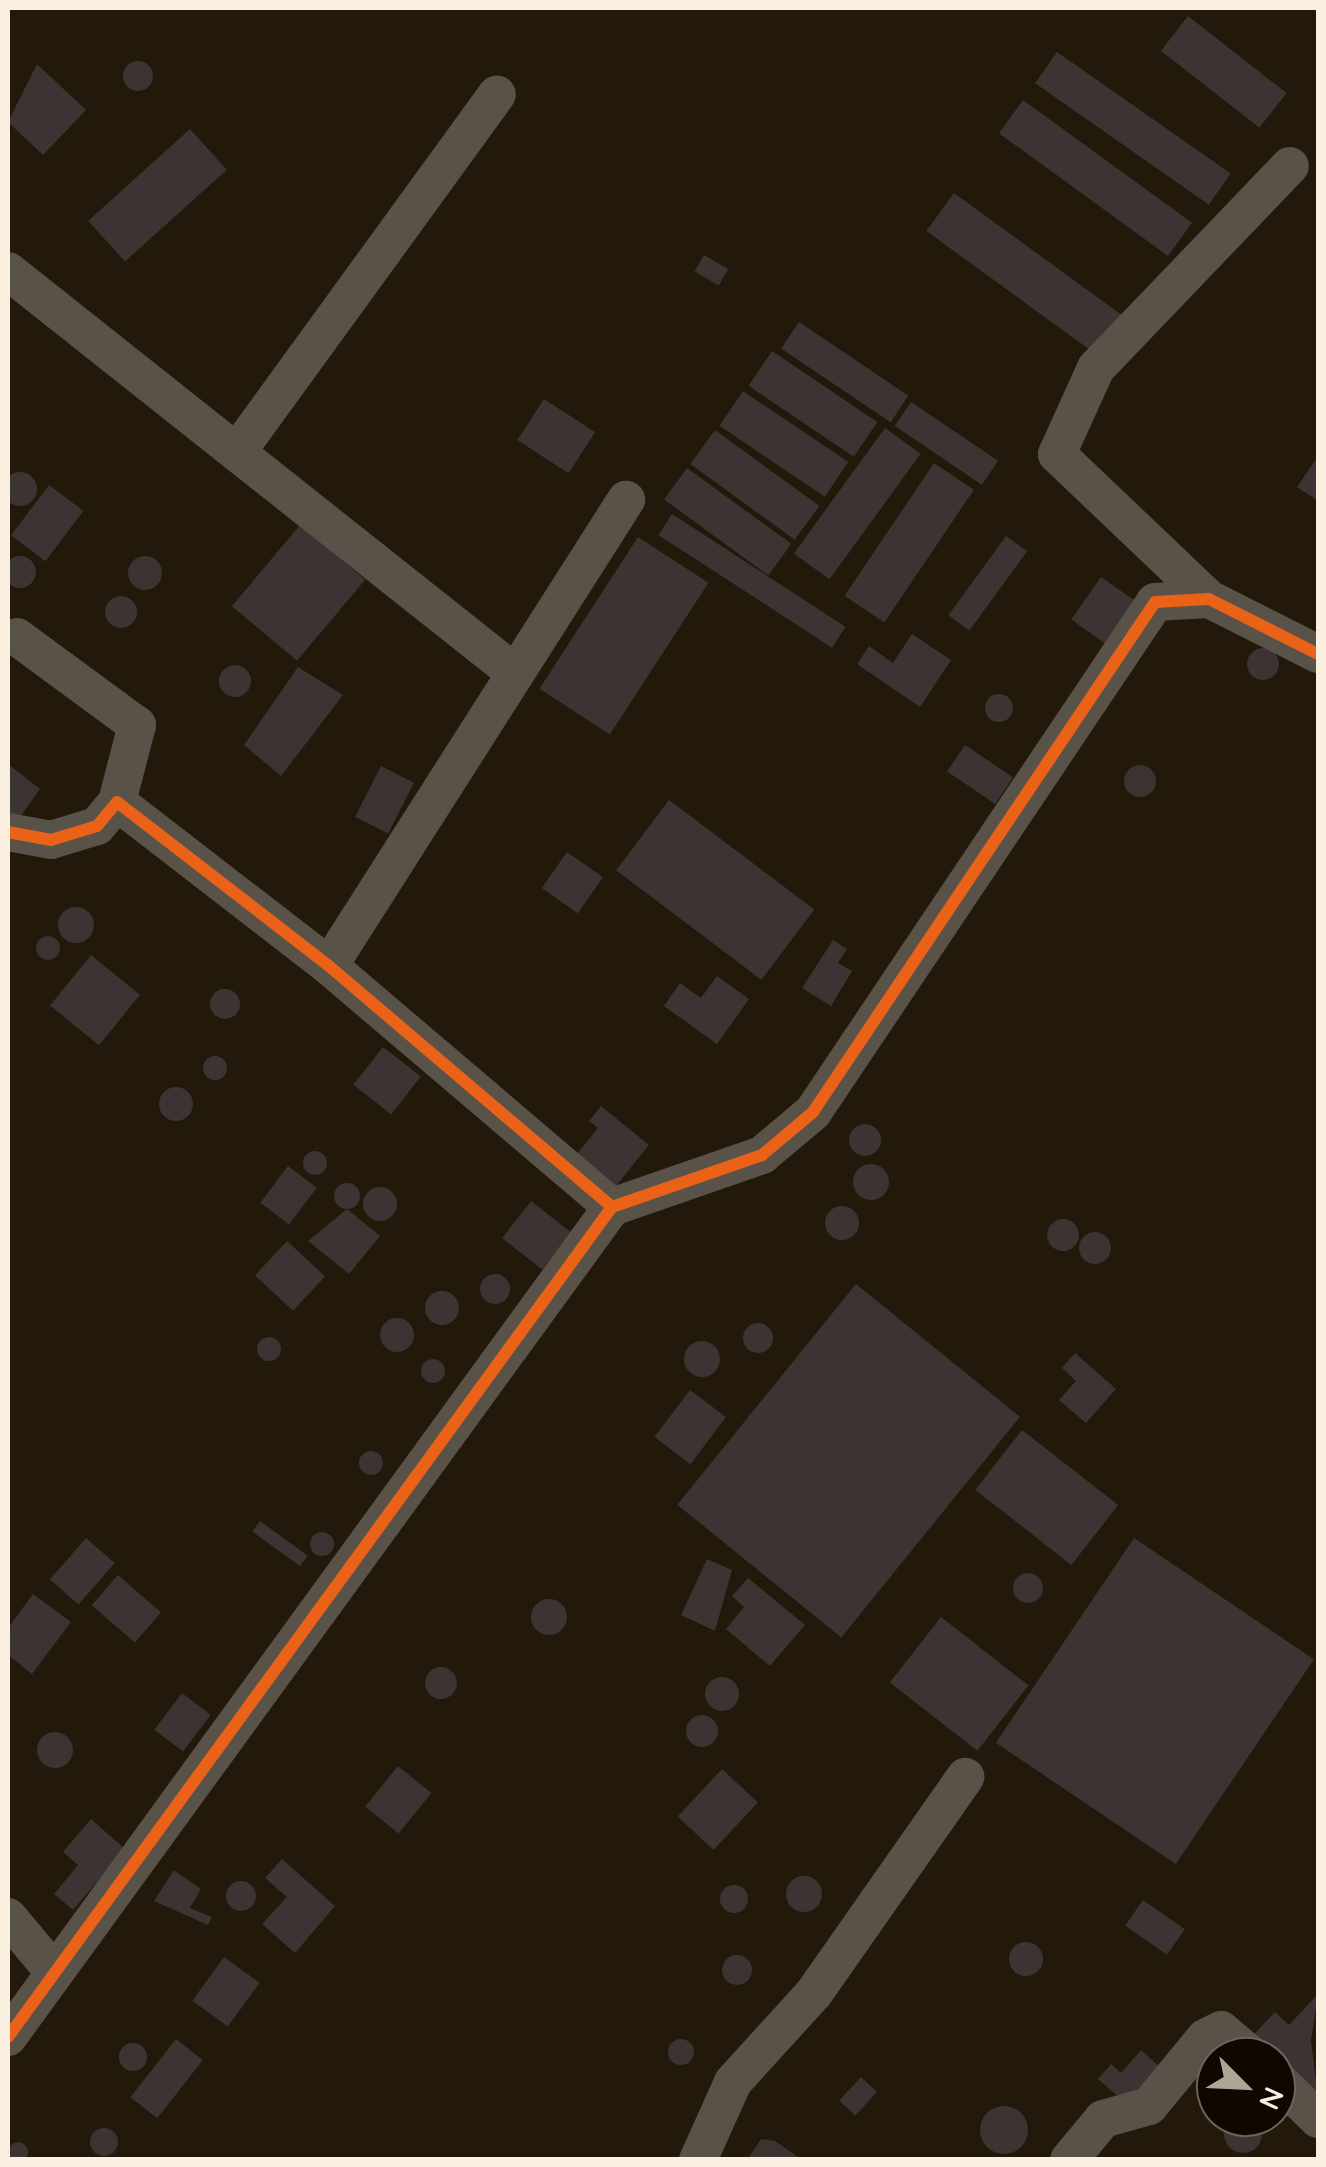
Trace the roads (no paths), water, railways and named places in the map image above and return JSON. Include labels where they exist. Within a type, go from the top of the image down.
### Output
[{"type":"street","points":[[237,452],[497,94]]},
{"type":"street","points":[[1290,166],[1096,368],[1056,454],[1209,599],[1318,654]]},
{"type":"street","points":[[8,271],[515,673]]},
{"type":"street","points":[[328,966],[626,500]]},
{"type":"street","points":[[8,2037],[612,1208],[762,1155],[813,1112],[1155,602],[1209,599]]},
{"type":"street","points":[[8,832],[51,840],[97,826],[116,802],[137,725],[17,638]]},
{"type":"street","points":[[116,802],[328,966],[612,1208]]},
{"type":"street","points":[[698,2160],[733,2082],[814,1993],[965,1777]]},
{"type":"street","points":[[8,1917],[54,1972]]},
{"type":"street","points":[[1207,2037],[1220,2030],[1229,2037]]},
{"type":"street","points":[[1069,2160],[1102,2119],[1149,2106],[1196,2049]]},
{"type":"street","points":[[1296,2098],[1318,2119]]}]
